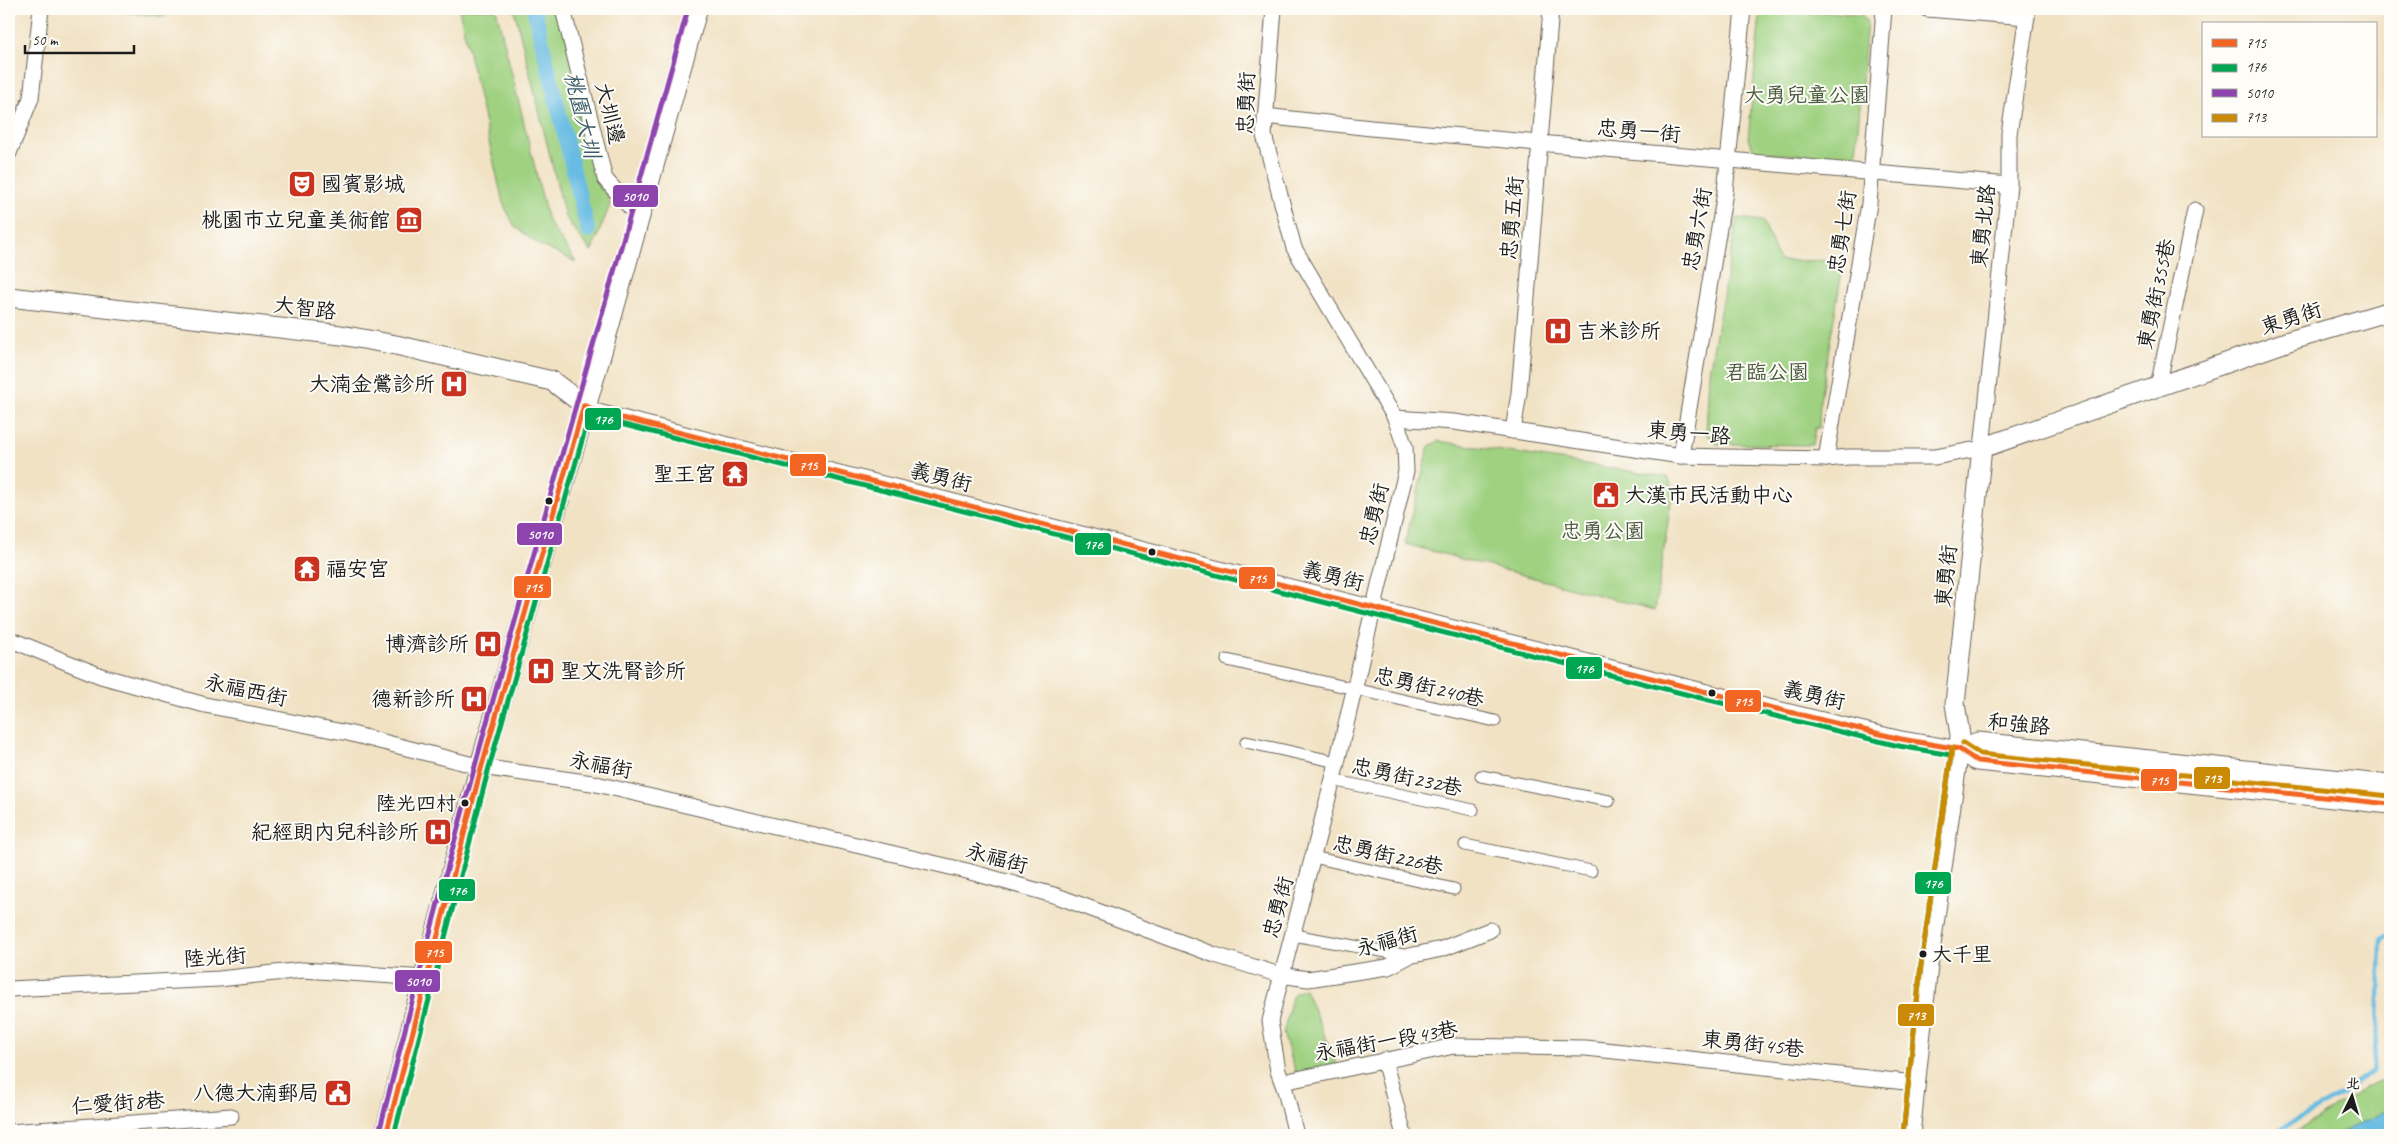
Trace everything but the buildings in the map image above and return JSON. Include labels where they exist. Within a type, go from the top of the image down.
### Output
[{"type":"main road","points":[[386,1135],[481,767],[696,9]]},
{"type":"street","points":[[9,153],[31,98],[41,9]]},
{"type":"street","name":"大圳邊","points":[[563,9],[605,179],[638,216]]},
{"type":"street","name":"忠勇街","points":[[1274,9],[1264,135],[1294,248],[1395,418],[1405,447],[1406,471],[1337,762],[1293,935],[1280,975],[1270,1021],[1278,1071],[1283,1082],[1296,1135]]},
{"type":"street","name":"忠勇五街","points":[[1513,431],[1519,393],[1551,9]]},
{"type":"street","name":"忠勇六街","points":[[1681,456],[1729,161],[1743,9]]},
{"type":"street","name":"忠勇七街","points":[[1826,459],[1869,204],[1884,9]]},
{"type":"street","points":[[1927,9],[2027,13]]},
{"type":"street","name":"東勇北路","points":[[1982,448],[2009,185],[2010,134],[2027,13]]},
{"type":"street","name":"忠勇一街","points":[[1265,116],[1729,161],[2009,185]]},
{"type":"street","name":"東勇街355巷","points":[[2158,387],[2195,210]]},
{"type":"street","name":"大智路","points":[[9,297],[341,335],[368,340],[552,381],[584,404]]},
{"type":"street","name":"東勇街","points":[[1910,1135],[1939,881],[1959,749],[1960,735],[1955,704],[1982,448],[2289,341],[2390,311]]},
{"type":"street","name":"義勇街","points":[[584,404],[598,412],[1373,608],[1901,739],[1959,749]]},
{"type":"street","name":"東勇一路","points":[[1395,418],[1454,422],[1681,456],[1826,459],[1849,457],[1935,457],[1982,448]]},
{"type":"street","name":"永福西街","points":[[9,639],[101,676],[206,705],[348,733],[481,767]]},
{"type":"street","name":"忠勇街240巷","points":[[1227,660],[1494,722]]},
{"type":"street","points":[[1246,742],[1337,762]]},
{"type":"street","name":"和強路","points":[[1959,749],[1978,742],[2390,785]]},
{"type":"street","name":"和強路","points":[[1959,749],[1977,760],[2390,804]]},
{"type":"street","name":"永福街","points":[[481,767],[592,783],[966,871],[1057,896],[1215,955],[1280,975],[1308,979],[1388,967],[1409,956],[1442,949],[1490,930]]},
{"type":"street","points":[[1481,776],[1609,800]]},
{"type":"street","name":"忠勇街232巷","points":[[1332,780],[1473,810]]},
{"type":"street","points":[[1465,845],[1591,871]]},
{"type":"street","name":"忠勇街226巷","points":[[1313,857],[1454,889]]},
{"type":"street","points":[[1293,935],[1409,956]]},
{"type":"street","name":"陸光街","points":[[9,988],[219,979],[303,970],[425,978]]},
{"type":"street","name":"永福街一段43巷","points":[[1283,1082],[1454,1046],[1586,1048]]},
{"type":"street","name":"東勇街45巷","points":[[1586,1048],[1915,1083]]},
{"type":"street","points":[[1384,1060],[1404,1135]]},
{"type":"street","name":"仁愛街8巷","points":[[9,1132],[231,1116]]},
{"type":"green space","points":[[100,9],[169,9],[165,17]]},
{"type":"green space","points":[[459,9],[496,9],[548,221],[576,262],[539,245],[515,227],[503,203]]},
{"type":"green space","points":[[514,9],[559,9],[610,205],[591,252],[565,217]]},
{"type":"green space","name":"大勇兒童公園","points":[[1766,9],[1792,9],[1862,15],[1867,22],[1856,153],[1847,159],[1755,152],[1748,139],[1760,15]]},
{"type":"green space","name":"君臨公園","points":[[1737,218],[1763,221],[1779,261],[1844,260],[1820,400],[1819,428],[1815,428],[1812,445],[1717,444],[1706,434],[1709,372]]},
{"type":"green space","name":"忠勇公園","points":[[1439,441],[1668,477],[1673,488],[1655,610],[1405,544],[1429,446]]},
{"type":"green space","points":[[1305,989],[1338,1067],[1297,1076],[1283,1034],[1292,997],[1295,993]]},
{"type":"green space","points":[[2390,1077],[2390,1135],[2291,1135],[2368,1086]]},
{"type":"water","points":[[2390,1109],[2390,1135],[2337,1135]]},
{"type":"waterway","name":"桃園大圳","points":[[534,9],[588,231]]},
{"type":"waterway","points":[[2269,1135],[2333,1100],[2372,1071],[2378,1028],[2381,940],[2390,933]]},
{"type":"transit line","name":"5010","points":[[379,1133],[490,710],[688,9]]},
{"type":"transit line","name":"715","points":[[584,405],[598,412],[1703,691],[1901,739],[1959,749],[1977,761],[2390,804]]},
{"type":"transit line","name":"715","points":[[386,1135],[481,769],[584,405]]},
{"type":"transit line","name":"176","points":[[394,1135],[488,771],[589,416],[1701,698],[1899,746],[1951,755],[1921,965],[1903,1134]]},
{"type":"transit line","name":"713","points":[[1963,743],[1980,754],[2390,796]]},
{"type":"transit line","name":"713","points":[[1903,1134],[1921,965],[1952,748]]},
{"type":"place","name":"國賓影城","points":[[302,184]]},
{"type":"place","name":"桃園市立兒童美術館","points":[[409,220]]},
{"type":"place","name":"吉米診所","points":[[1558,331]]},
{"type":"place","name":"大湳金鶯診所","points":[[454,384]]},
{"type":"place","name":"聖王宮","points":[[735,474]]},
{"type":"place","name":"大漢市民活動中心","points":[[1606,495]]},
{"type":"place","name":"福安宮","points":[[307,569]]},
{"type":"place","name":"博濟診所","points":[[488,644]]},
{"type":"place","name":"聖文洗腎診所","points":[[541,671]]},
{"type":"place","name":"德新診所","points":[[474,699]]},
{"type":"place","name":"陸光四村","points":[[465,803]]},
{"type":"place","name":"紀經朗內兒科診所","points":[[438,832]]},
{"type":"place","name":"大千里","points":[[1923,954]]},
{"type":"place","name":"八德大湳郵局","points":[[338,1093]]}]
